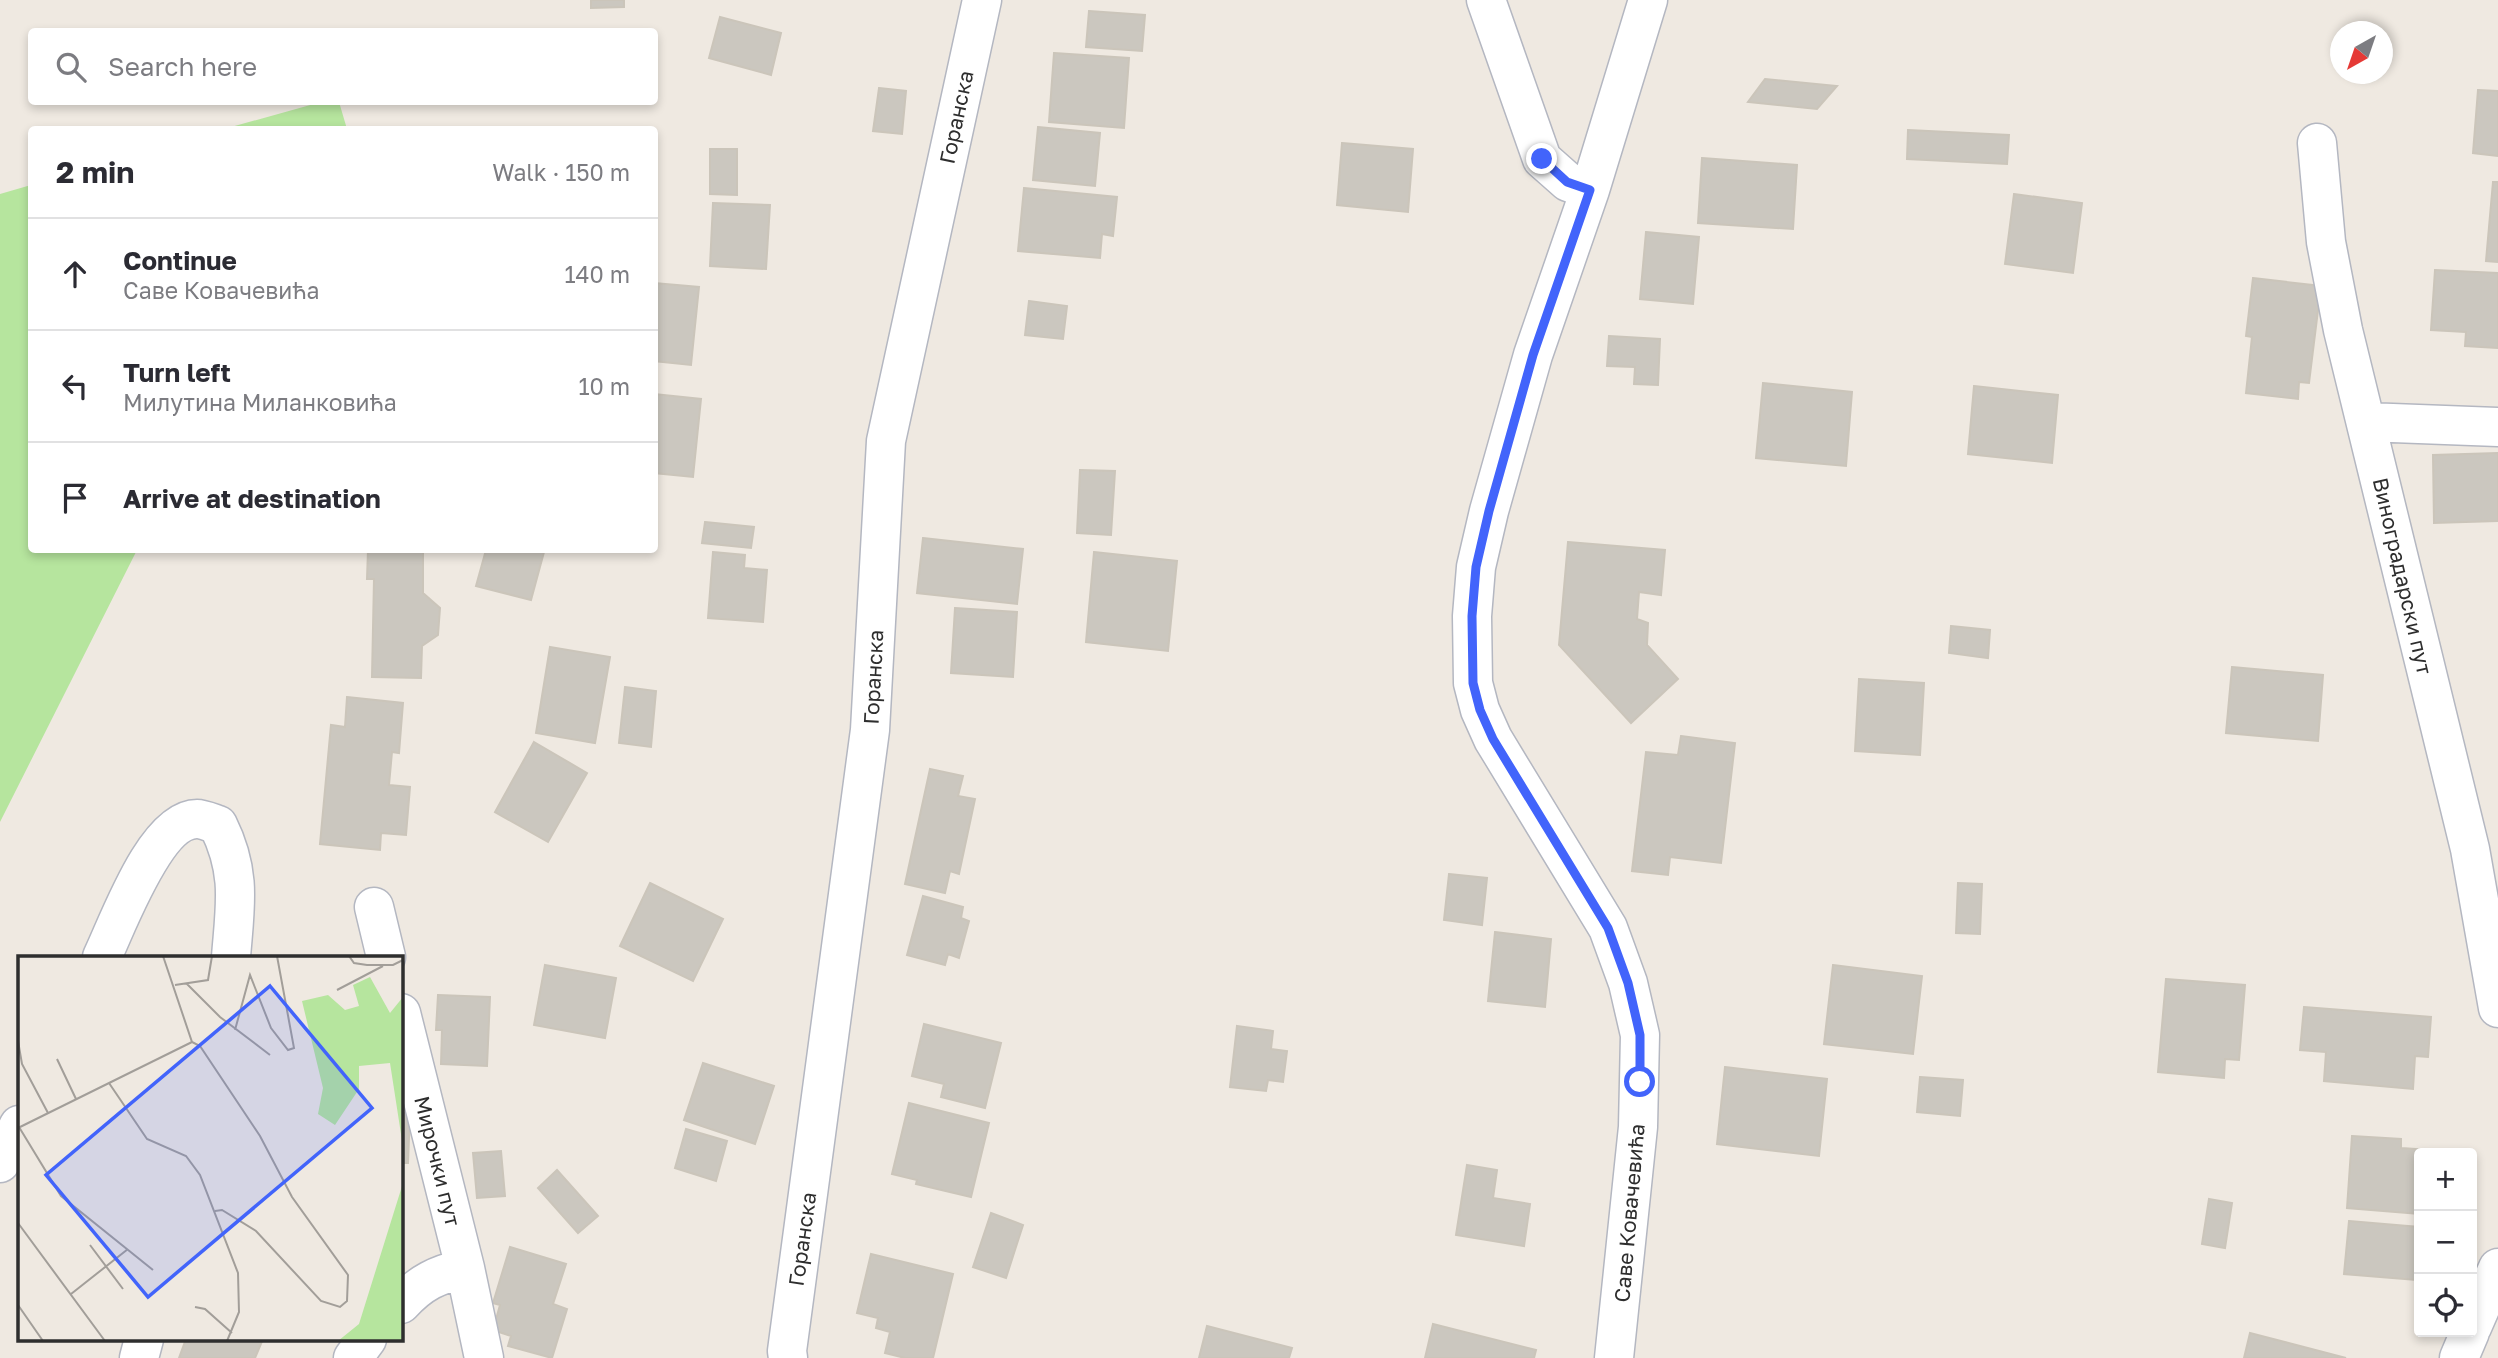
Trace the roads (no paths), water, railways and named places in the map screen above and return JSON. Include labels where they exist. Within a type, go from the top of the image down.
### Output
[{"type":"street","name":"Горанска","points":[[788,1358],[870,730],[887,441],[982,0]]},
{"type":"street","points":[[1486,0],[1542,159],[1567,182],[1590,190]]},
{"type":"street","name":"Саве Ковачевића","points":[[1614,1358],[1637,1127],[1640,1035],[1628,983],[1608,928],[1493,739],[1480,710],[1473,683],[1472,616],[1475,579],[1489,511],[1533,355],[1590,190],[1648,0]]},
{"type":"street","name":"Виноградарски пут","points":[[2317,143],[2326,242],[2343,330],[2470,849],[2498,1007]]},
{"type":"street","points":[[2366,422],[2498,426]]},
{"type":"street","points":[[102,956],[146,864],[161,839],[177,826],[197,819],[218,825],[229,848],[237,891],[231,956]]},
{"type":"street","points":[[374,907],[386,956]]},
{"type":"street","name":"Мирочки пут","points":[[402,1017],[466,1268],[484,1358]]},
{"type":"street","points":[[0,1163],[18,1127]]},
{"type":"street","points":[[402,1303],[416,1287],[443,1274],[466,1268]]},
{"type":"street","points":[[2477,1315],[2498,1268]]},
{"type":"street","points":[[2459,1358],[2468,1337]]},
{"type":"street","points":[[139,1358],[144,1340]]},
{"type":"street","points":[[353,1358],[367,1340]]}]
